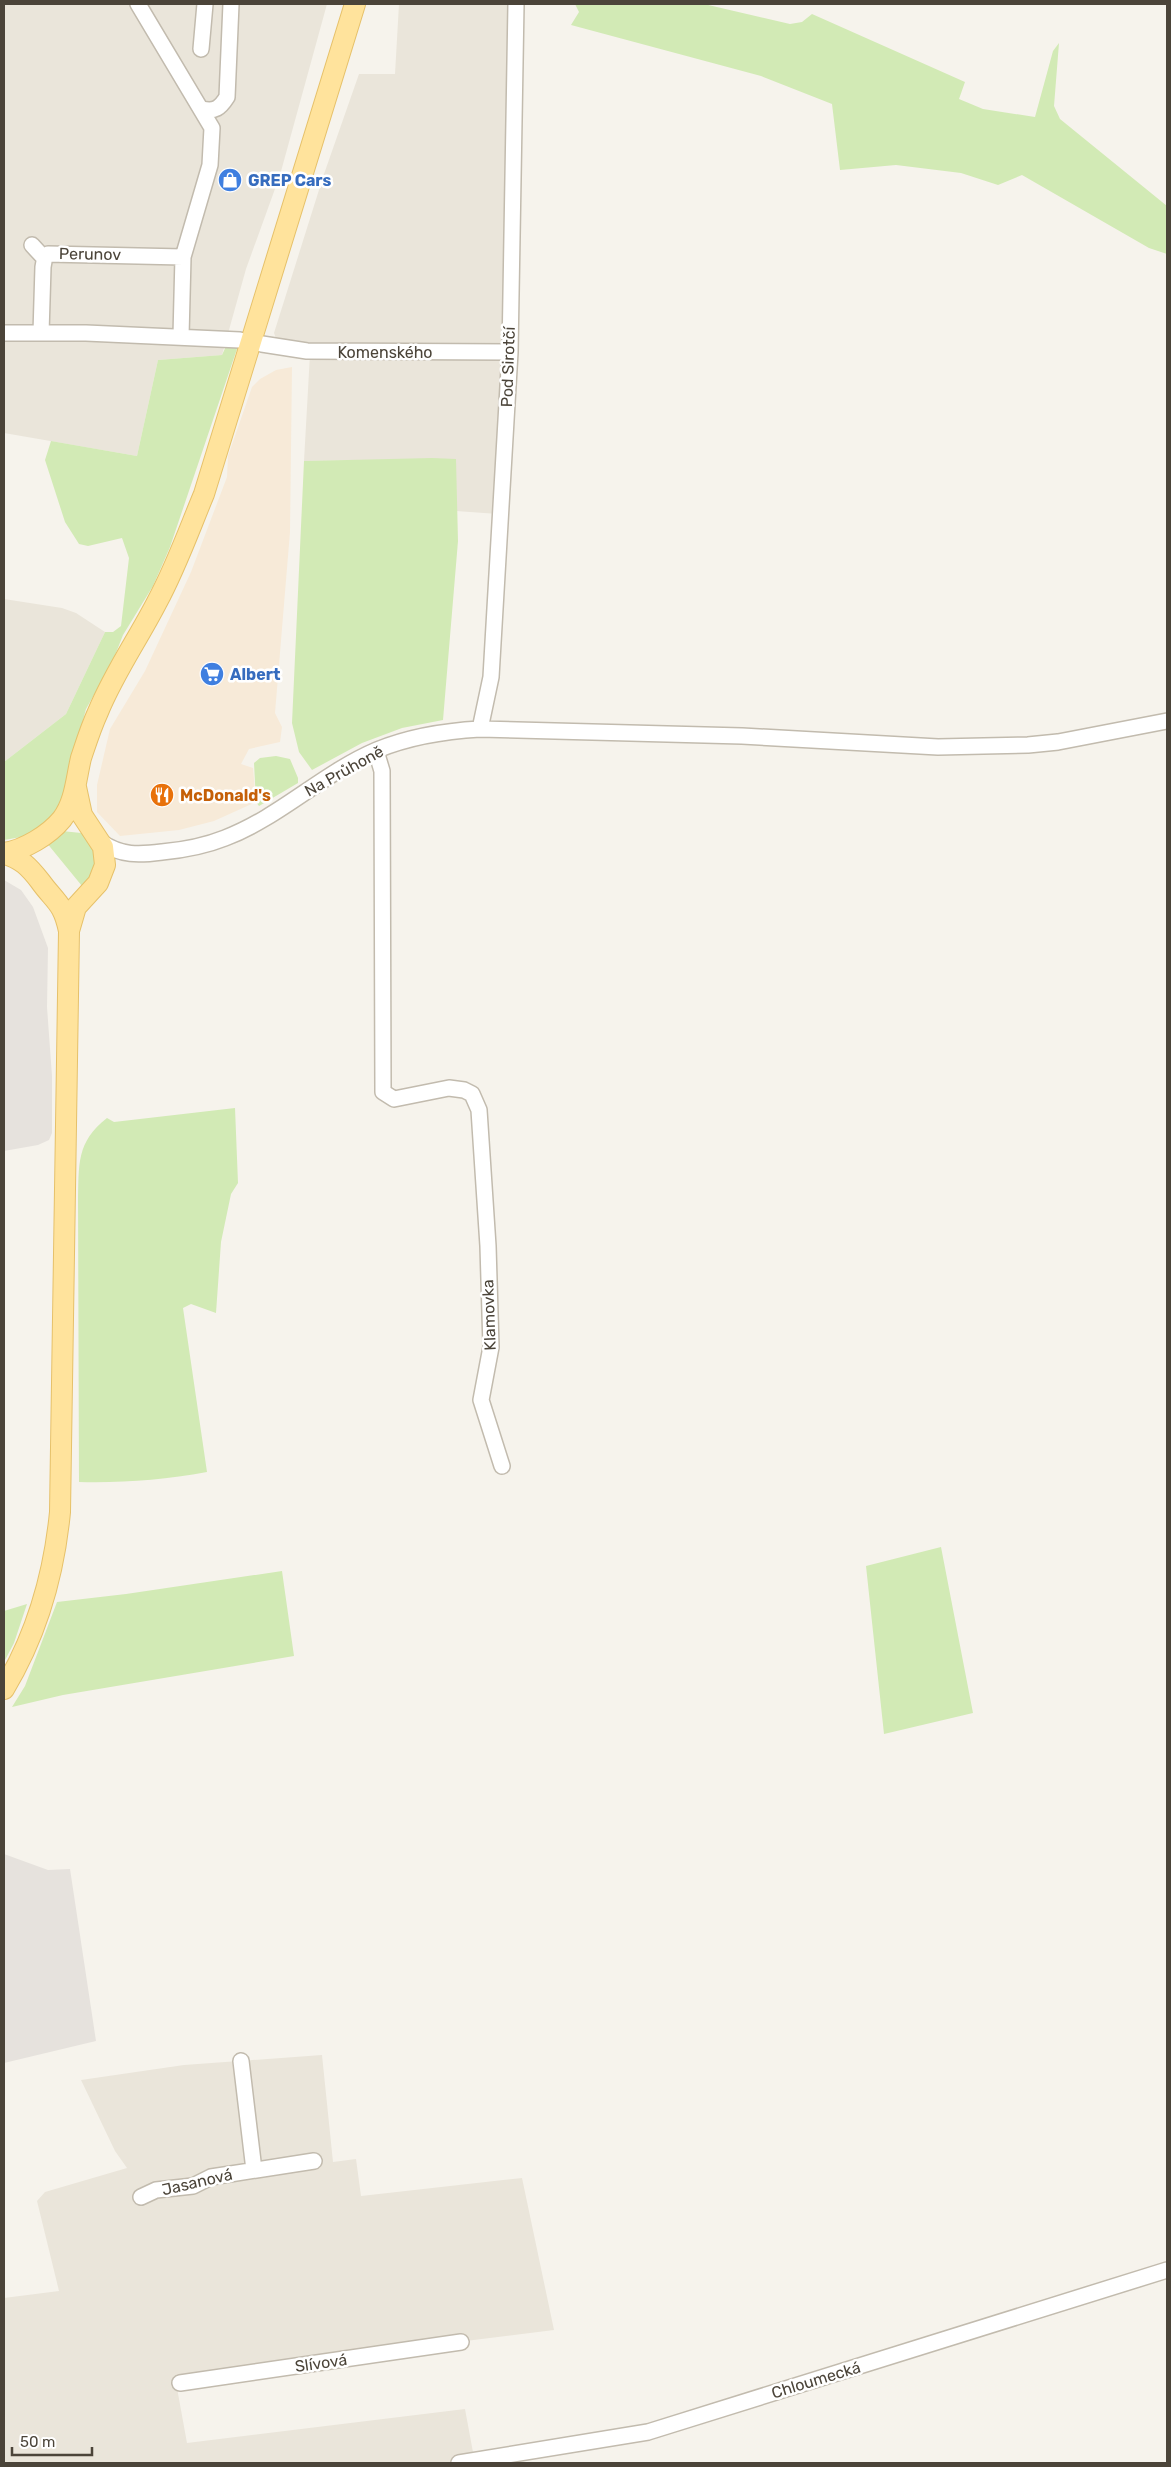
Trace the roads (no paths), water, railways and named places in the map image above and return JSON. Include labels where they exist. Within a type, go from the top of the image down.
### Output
[{"type":"main road","points":[[4,854],[22,848],[48,831],[65,814],[76,785],[81,760],[98,710],[177,562],[204,494],[356,4]]},
{"type":"main road","points":[[68,931],[76,907],[102,877],[106,859],[97,837],[85,821],[78,805],[76,785]]},
{"type":"main road","points":[[36,875],[33,855],[48,831],[74,824],[97,837]]},
{"type":"main road","points":[[4,854],[22,862],[50,890],[62,907],[68,931],[60,1512],[56,1547],[44,1597],[27,1645],[4,1689]]},
{"type":"main road","points":[[50,890],[68,896],[88,891]]},
{"type":"street","points":[[138,4],[212,128],[210,165],[183,257],[182,336]]},
{"type":"street","points":[[201,49],[205,4]]},
{"type":"street","points":[[202,110],[211,111],[218,109],[227,97],[231,4]]},
{"type":"street","name":"Pod Sirotčí","points":[[480,728],[491,677],[510,352],[516,4]]},
{"type":"street","points":[[32,245],[44,258]]},
{"type":"street","name":"Perunov","points":[[42,333],[44,258],[52,252],[183,257]]},
{"type":"street","points":[[4,333],[182,336],[240,340]]},
{"type":"street","name":"Komenského","points":[[262,344],[307,351],[510,352]]},
{"type":"street","name":"Na Průhoně","points":[[102,877],[118,864],[141,855],[198,847],[227,838],[269,816],[337,771],[376,751],[422,735],[480,728],[559,732],[742,736],[938,748],[1028,746],[1167,721]]},
{"type":"street","name":"Klamovka","points":[[376,751],[382,771],[383,1092],[394,1099],[449,1088],[464,1090],[472,1094],[479,1110],[488,1246],[491,1353],[481,1400],[502,1466]]},
{"type":"street","name":"Na Průhoně","points":[[97,837],[123,853],[141,855]]},
{"type":"street","name":"Jasanová","points":[[241,2061],[254,2170]]},
{"type":"street","name":"Jasanová","points":[[141,2197],[156,2190],[193,2186],[210,2176],[314,2161]]},
{"type":"street","name":"Chloumecká","points":[[468,2462],[648,2432],[1167,2270]]},
{"type":"street","name":"Slívová","points":[[180,2383],[461,2342]]},
{"type":"place","name":"GREP Cars","points":[[230,180]]},
{"type":"place","name":"Albert","points":[[212,674]]},
{"type":"place","name":"McDonald's","points":[[162,795]]}]
